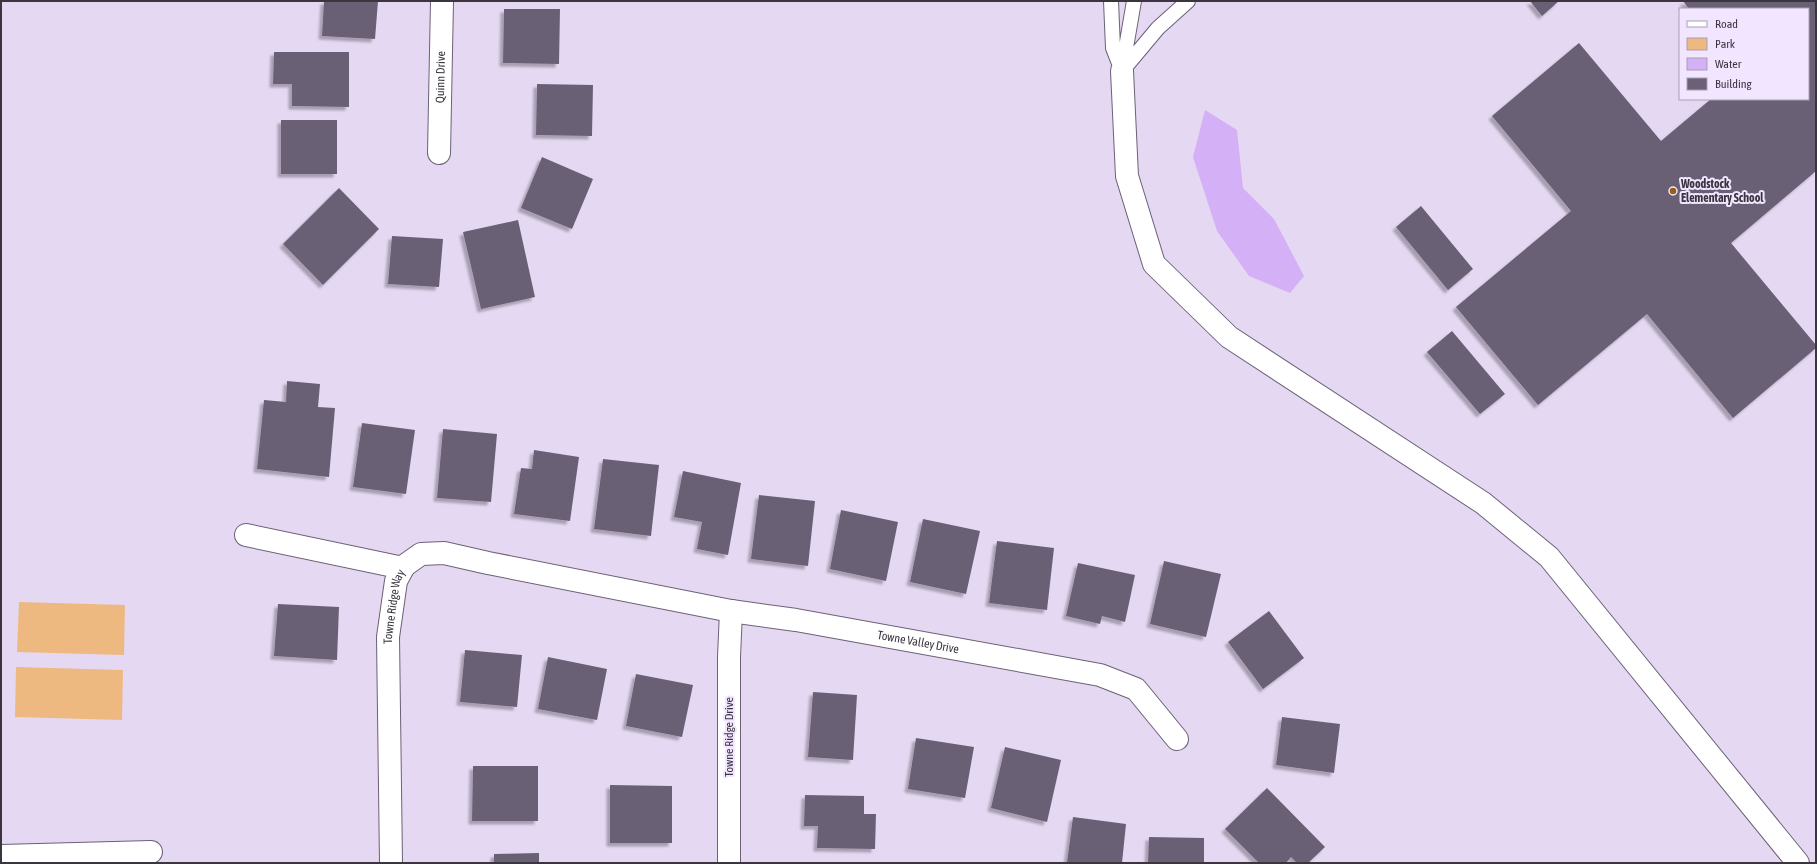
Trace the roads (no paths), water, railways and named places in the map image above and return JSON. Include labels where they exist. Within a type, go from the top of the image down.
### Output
[{"type":"street","name":"Quinn Drive","points":[[439,153],[442,1]]},
{"type":"street","points":[[1122,71],[1127,176],[1154,264],[1229,337],[1483,503],[1549,557],[1798,863]]},
{"type":"street","points":[[246,535],[403,568]]},
{"type":"street","name":"Towne Ridge Way","points":[[391,863],[388,637],[396,581],[403,568],[421,554],[444,553],[488,564],[635,592]]},
{"type":"street","name":"Towne Valley Drive","points":[[635,592],[731,611],[796,620],[1100,675],[1136,689],[1177,739]]},
{"type":"street","name":"Towne Ridge Drive","points":[[729,863],[729,657],[731,611]]},
{"type":"street","points":[[1,856],[151,852]]},
{"type":"lane","points":[[1111,1],[1113,48],[1122,71]]},
{"type":"lane","points":[[1122,71],[1134,1]]},
{"type":"lane","points":[[1122,71],[1158,28],[1188,1]]},
{"type":"water","points":[[1205,110],[1237,130],[1243,188],[1274,219],[1304,276],[1290,293],[1249,276],[1217,231],[1193,157]]},
{"type":"place","name":"Woodstock Elementary School","points":[[1673,191]]}]
